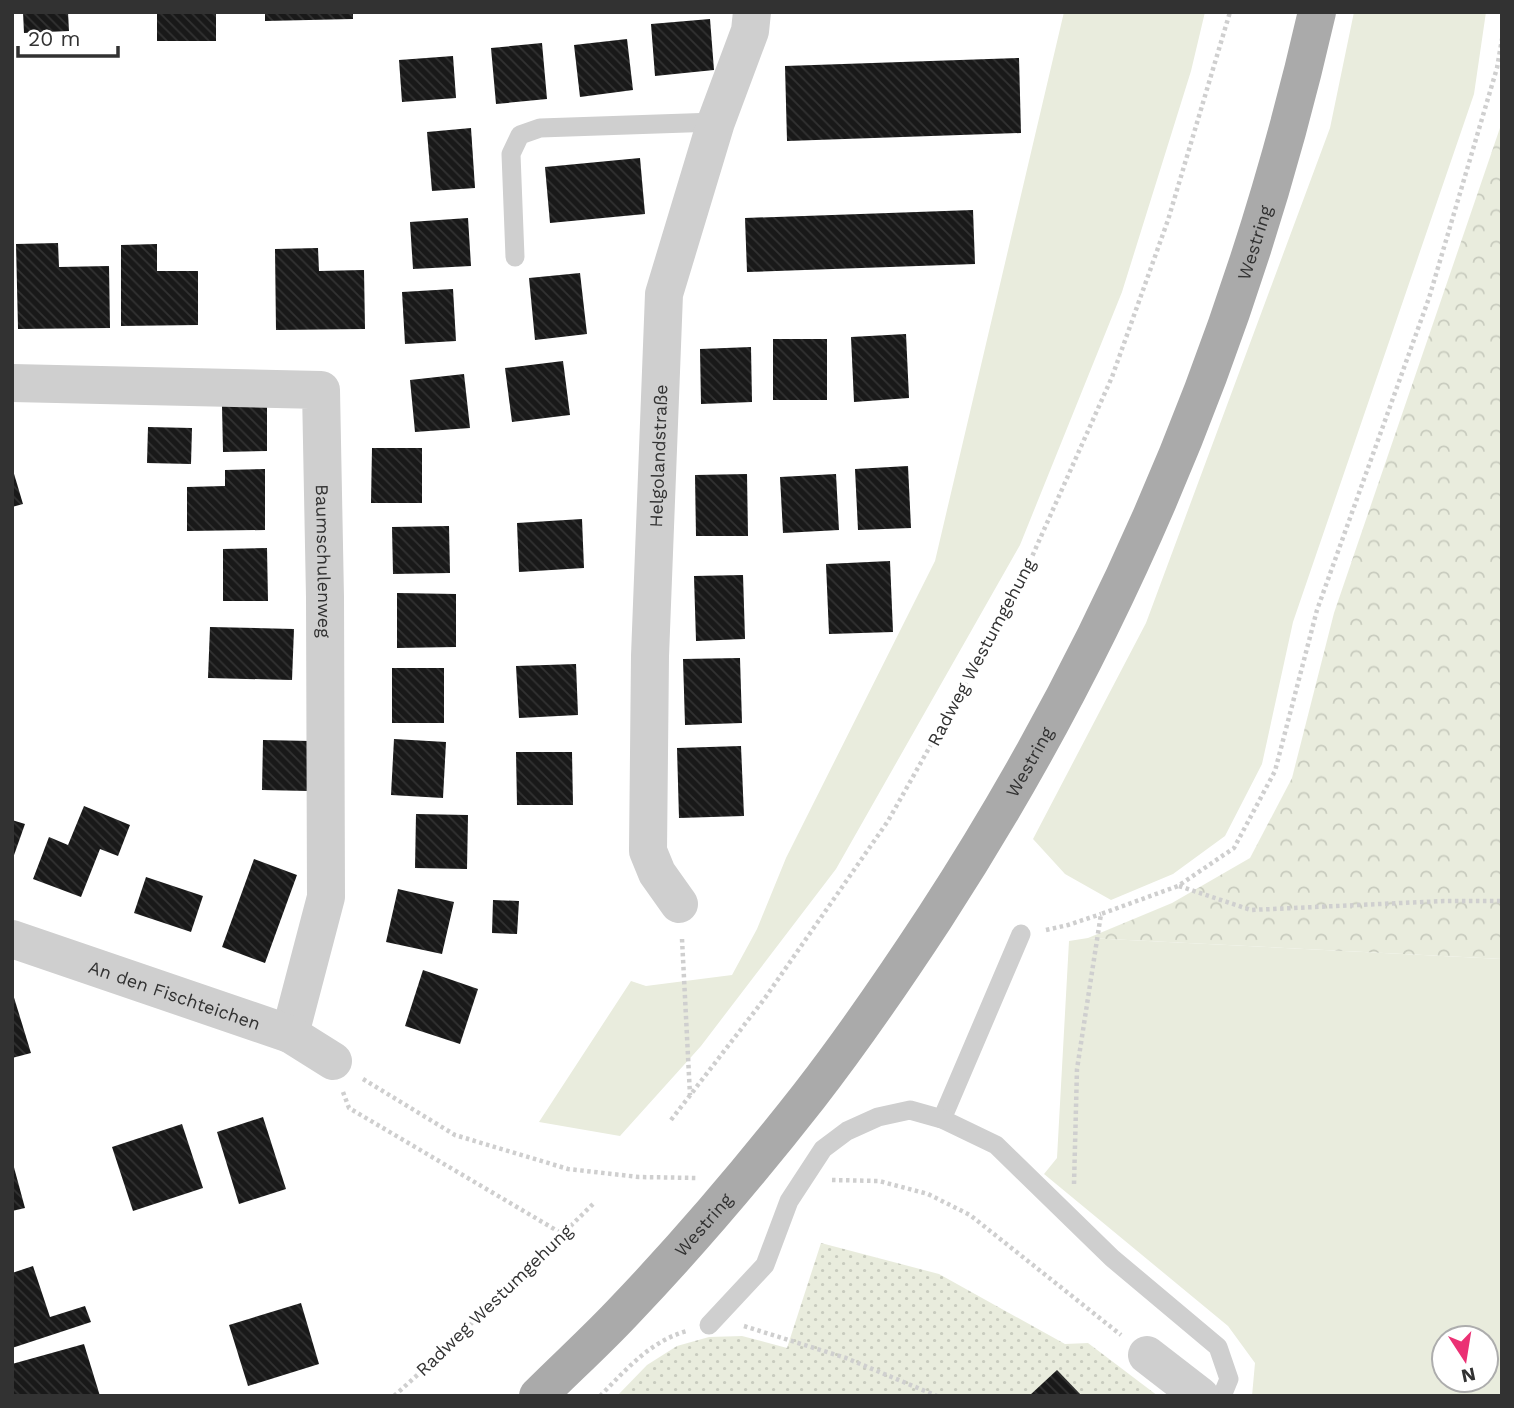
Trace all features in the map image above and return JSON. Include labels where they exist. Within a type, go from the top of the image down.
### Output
[{"type":"main road","name":"Westring","points":[[538,1396],[634,1300],[728,1194],[810,1094],[898,974],[972,860],[1042,742],[1118,593],[1194,415],[1272,188],[1317,12]]},
{"type":"street","name":"Helgolandstraße","points":[[679,904],[657,873],[648,851],[650,656],[664,294],[716,122],[750,31],[752,12]]},
{"type":"street","name":"Baumschulenweg","points":[[12,383],[321,390],[326,597],[326,897],[290,1034]]},
{"type":"street","name":"An den Fischteichen","points":[[12,939],[290,1034],[332,1061]]},
{"type":"street","points":[[1147,1355],[1200,1396]]},
{"type":"lane","points":[[515,257],[511,154],[520,135],[540,128],[716,122]]},
{"type":"lane","points":[[942,1119],[1021,934]]},
{"type":"lane","points":[[709,1325],[765,1265],[789,1201],[823,1149],[847,1131],[878,1117],[910,1111],[942,1119],[996,1145],[1111,1258],[1218,1347],[1229,1379],[1222,1396]]},
{"type":"path","name":"Radweg Westumgehung","points":[[671,1120],[765,998],[888,821],[1014,597],[1112,377],[1168,220],[1230,12]]},
{"type":"path","points":[[1021,934],[1068,925],[1178,886],[1234,848],[1275,771],[1317,610],[1429,298],[1497,68],[1502,39]]},
{"type":"path","points":[[1178,886],[1251,910],[1502,901]]},
{"type":"path","points":[[679,904],[685,963],[690,1096]]},
{"type":"path","points":[[1076,1223],[1073,1174],[1077,1069],[1101,914]]},
{"type":"path","points":[[332,1061],[455,1135],[569,1169],[639,1177]]},
{"type":"path","points":[[332,1061],[349,1108],[561,1233]]},
{"type":"path","points":[[879,1181],[928,1194],[970,1215],[1147,1355]]},
{"type":"path","name":"Radweg Westumgehung","points":[[394,1396],[594,1203]]},
{"type":"path","points":[[600,1396],[642,1353],[674,1335],[709,1325],[744,1326],[846,1358],[937,1396]]},
{"type":"green space","points":[[1064,12],[1205,12],[1191,71],[1122,292],[1020,545],[836,869],[701,1046],[620,1136],[539,1122],[631,981],[646,986],[732,975],[757,929],[786,858],[935,561]]},
{"type":"green space","points":[[1354,12],[1486,12],[1474,94],[1293,622],[1262,764],[1225,836],[1173,874],[1111,900],[1065,874],[1033,839],[1146,623],[1330,128]]},
{"type":"green space","points":[[1502,122],[1502,959],[1088,938],[1172,903],[1250,858],[1292,778],[1334,613]]},
{"type":"green space","points":[[1088,938],[1502,959],[1502,1396],[1252,1396],[1255,1363],[1228,1326],[1044,1174],[1057,1158],[1069,941]]},
{"type":"green space","points":[[821,1243],[939,1274],[1065,1344],[1088,1343],[1158,1396],[617,1396],[647,1365],[677,1346],[709,1337],[742,1336],[787,1348]]},
{"type":"building","points":[[23,12],[68,12],[69,31],[24,33]]},
{"type":"building","points":[[157,12],[216,12],[216,41],[157,41]]},
{"type":"building","points":[[265,12],[353,12],[353,19],[265,21]]},
{"type":"building","points":[[710,19],[714,70],[655,76],[651,24]]},
{"type":"building","points":[[627,39],[633,90],[580,97],[574,45]]},
{"type":"building","points":[[542,43],[547,99],[496,104],[491,48]]},
{"type":"building","points":[[453,56],[456,98],[402,102],[399,60]]},
{"type":"building","points":[[1019,58],[1021,133],[787,141],[785,66]]},
{"type":"building","points":[[471,128],[475,188],[432,191],[427,132]]},
{"type":"building","points":[[640,158],[645,214],[550,223],[545,167]]},
{"type":"building","points":[[973,210],[975,264],[747,272],[745,218]]},
{"type":"building","points":[[468,218],[471,266],[413,269],[410,222]]},
{"type":"building","points":[[58,243],[59,267],[109,266],[110,328],[18,329],[16,244]]},
{"type":"building","points":[[157,244],[157,271],[198,271],[198,325],[121,326],[121,245]]},
{"type":"building","points":[[318,248],[319,271],[364,270],[365,329],[276,330],[275,249]]},
{"type":"building","points":[[580,273],[587,334],[535,340],[529,278]]},
{"type":"building","points":[[453,289],[456,341],[405,344],[402,292]]},
{"type":"building","points":[[906,334],[909,398],[854,402],[851,337]]},
{"type":"building","points":[[773,339],[827,339],[827,400],[773,400]]},
{"type":"building","points":[[751,347],[752,402],[701,404],[700,349]]},
{"type":"building","points":[[563,361],[570,415],[512,422],[505,368]]},
{"type":"building","points":[[464,374],[470,428],[415,432],[410,380]]},
{"type":"building","points":[[222,406],[267,406],[267,451],[223,452]]},
{"type":"building","points":[[148,427],[192,428],[191,464],[147,463]]},
{"type":"building","points":[[372,448],[422,448],[422,503],[371,503]]},
{"type":"building","points":[[908,466],[911,528],[858,530],[855,469]]},
{"type":"building","points":[[12,467],[23,504],[12,507]]},
{"type":"building","points":[[265,469],[265,530],[187,531],[187,487],[225,486],[225,470]]},
{"type":"building","points":[[747,474],[748,536],[696,536],[695,475]]},
{"type":"building","points":[[836,474],[839,530],[783,533],[780,477]]},
{"type":"building","points":[[582,519],[584,568],[519,572],[517,523]]},
{"type":"building","points":[[449,526],[450,573],[393,574],[392,527]]},
{"type":"building","points":[[267,548],[268,601],[223,601],[223,549]]},
{"type":"building","points":[[890,561],[893,632],[829,634],[826,564]]},
{"type":"building","points":[[743,575],[745,639],[696,641],[694,576]]},
{"type":"building","points":[[397,593],[456,594],[456,647],[397,648]]},
{"type":"building","points":[[210,627],[294,629],[292,680],[208,678]]},
{"type":"building","points":[[740,658],[742,723],[685,725],[683,659]]},
{"type":"building","points":[[576,664],[578,715],[519,718],[516,666]]},
{"type":"building","points":[[392,668],[444,668],[444,723],[392,723]]},
{"type":"building","points":[[394,739],[446,742],[443,798],[391,795]]},
{"type":"building","points":[[263,740],[310,741],[309,791],[262,790]]},
{"type":"building","points":[[741,746],[744,816],[679,818],[677,748]]},
{"type":"building","points":[[516,752],[572,752],[573,805],[517,805]]},
{"type":"building","points":[[84,806],[130,825],[118,856],[100,849],[81,897],[33,879],[49,837],[68,845]]},
{"type":"building","points":[[416,814],[468,815],[467,869],[415,868]]},
{"type":"building","points":[[12,820],[25,824],[13,858],[12,858]]},
{"type":"building","points":[[254,859],[297,875],[265,963],[222,947]]},
{"type":"building","points":[[146,877],[203,896],[191,932],[134,913]]},
{"type":"building","points":[[398,889],[454,902],[442,954],[386,942]]},
{"type":"building","points":[[493,900],[519,901],[517,934],[492,933]]},
{"type":"building","points":[[423,970],[478,989],[460,1044],[405,1026]]},
{"type":"building","points":[[12,991],[31,1053],[12,1058]]},
{"type":"building","points":[[263,1117],[286,1189],[239,1204],[217,1132]]},
{"type":"building","points":[[182,1124],[203,1188],[133,1211],[112,1147]]},
{"type":"building","points":[[12,1160],[25,1208],[12,1211]]},
{"type":"building","points":[[33,1266],[50,1317],[85,1306],[91,1322],[12,1348],[12,1273]]},
{"type":"building","points":[[301,1303],[319,1364],[248,1386],[229,1325]]},
{"type":"building","points":[[84,1344],[100,1396],[12,1396],[12,1364]]},
{"type":"building","points":[[1057,1370],[1082,1396],[1029,1396]]}]
